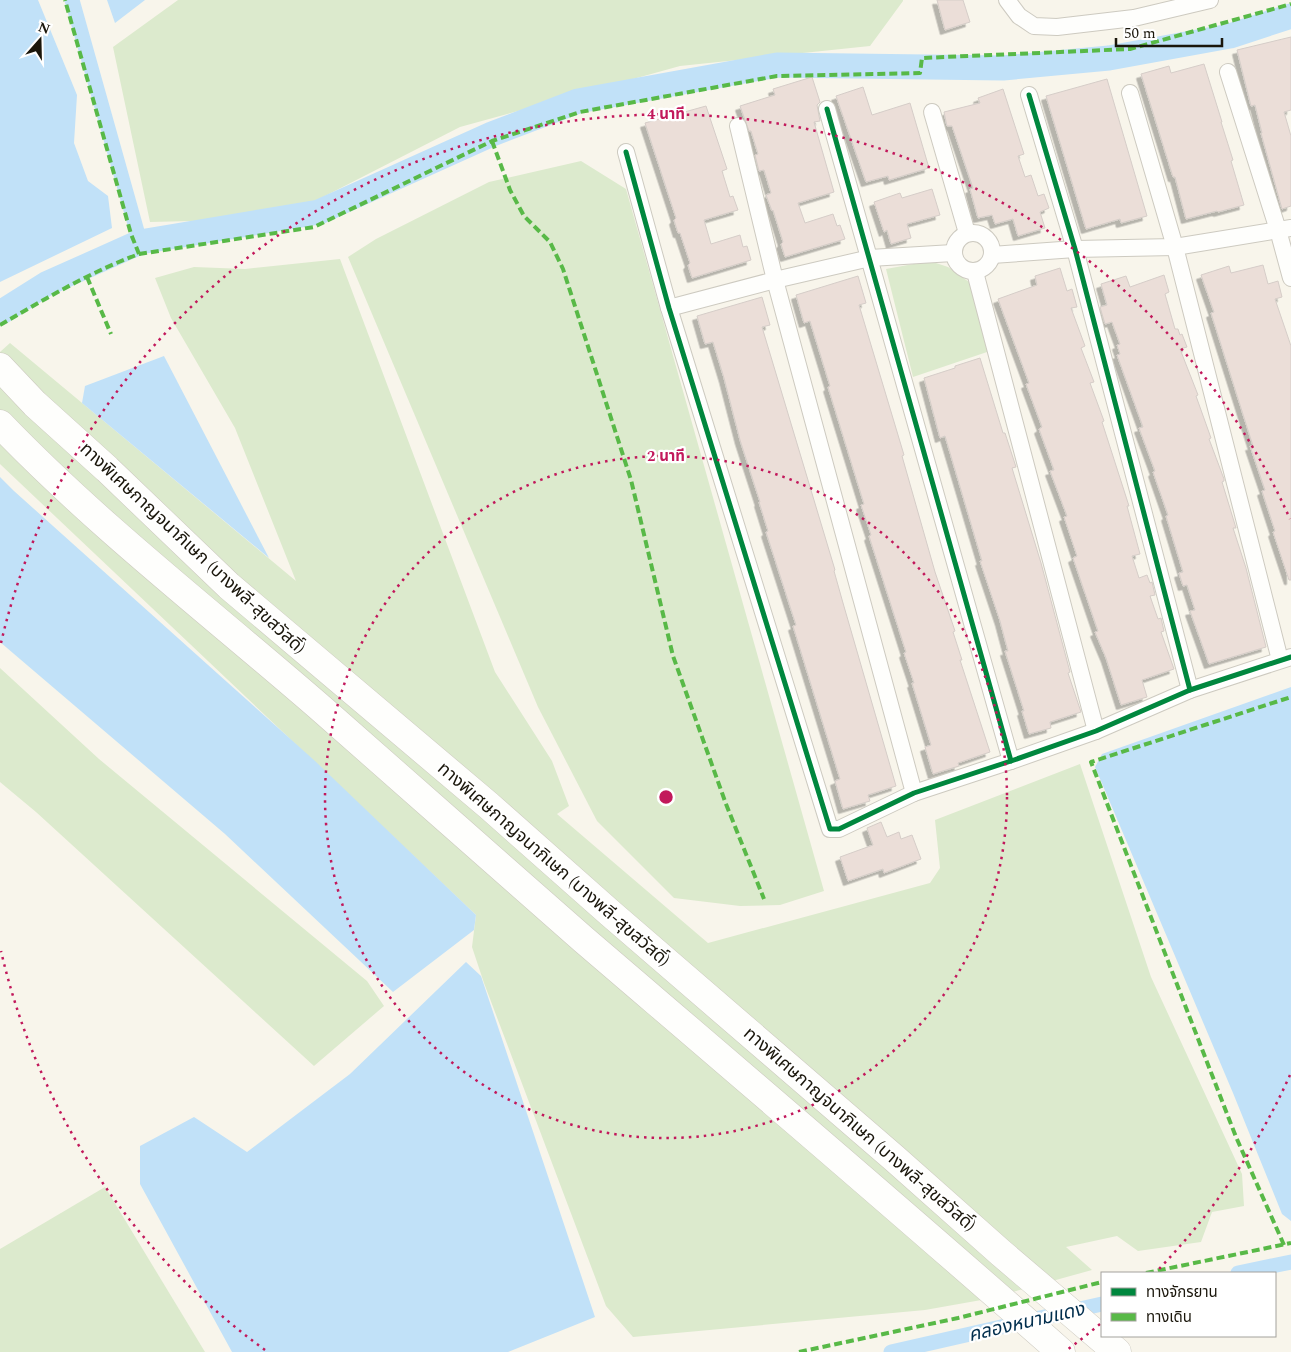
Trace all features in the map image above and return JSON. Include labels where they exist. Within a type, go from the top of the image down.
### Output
[{"type":"highway","name":"ทางพิเศษกาญจนาภิเษก (บางพลี-สุขสวัสดิ์)","points":[[0,367],[35,404],[107,469],[229,586],[488,805],[894,1158],[1000,1253],[1117,1352]]},
{"type":"highway","name":"ทางพิเศษกาญจนาภิเษก (บางพลี-สุขสวัสดิ์)","points":[[0,424],[78,499],[202,609],[322,709],[512,876],[976,1276],[1061,1352]]},
{"type":"street","points":[[1007,0],[1019,16],[1034,26],[1057,27],[1134,18],[1204,1]]},
{"type":"street","points":[[1228,72],[1285,229],[1291,278]]},
{"type":"street","points":[[626,152],[669,308],[828,826],[833,830],[839,829],[914,793],[1011,762],[1096,731],[1190,690],[1285,658],[1175,247],[1130,93]]},
{"type":"street","points":[[1029,95],[1075,249],[1190,690]]},
{"type":"street","points":[[827,109],[1011,762]]},
{"type":"street","points":[[932,112],[967,233]]},
{"type":"street","points":[[738,126],[775,280],[914,793]]},
{"type":"street","points":[[992,255],[1075,249],[1175,247],[1285,229]]},
{"type":"street","points":[[967,233],[980,234],[992,248],[992,255],[987,266],[975,272],[962,269],[958,265],[953,253],[957,241],[967,233]]},
{"type":"street","points":[[669,308],[775,280],[870,258],[953,253]]},
{"type":"street","points":[[975,272],[1096,731]]},
{"type":"green space","points":[[178,0],[903,1],[870,46],[680,66],[460,127],[280,219],[150,222],[113,47]]},
{"type":"green space","points":[[581,161],[626,189],[824,891],[780,905],[740,906],[674,898],[597,821],[538,707],[348,257],[376,239],[489,182]]},
{"type":"green space","points":[[340,259],[495,672],[552,761],[569,806],[557,814],[708,943],[930,883],[940,868],[935,820],[1080,764],[1151,977],[1242,1174],[1244,1206],[1212,1212],[1201,1242],[1138,1251],[1117,1236],[1066,1247],[1092,1270],[987,1299],[925,1310],[633,1337],[606,1306],[484,983],[472,947],[476,915],[0,464],[0,352],[10,343],[296,581],[235,428],[171,318],[155,278],[194,267],[245,269]]},
{"type":"green space","points":[[930,261],[948,267],[969,282],[990,351],[913,377],[886,269]]},
{"type":"green space","points":[[0,668],[99,759],[367,981],[384,1006],[314,1066],[36,812],[0,782]]},
{"type":"green space","points":[[105,1187],[205,1352],[0,1352],[0,1249]]},
{"type":"water","points":[[0,0],[38,0],[77,95],[74,143],[88,181],[108,196],[112,228],[0,282]]},
{"type":"water","points":[[107,0],[145,0],[115,23]]},
{"type":"water","points":[[164,356],[269,558],[82,403],[85,386]]},
{"type":"water","points":[[0,477],[315,761],[476,915],[474,930],[393,992],[225,834],[0,642]]},
{"type":"water","points":[[1291,687],[1291,1221],[1282,1214],[1095,767],[1102,754]]},
{"type":"water","points":[[466,962],[481,976],[595,1317],[508,1352],[232,1352],[140,1184],[140,1146],[194,1117],[247,1152],[350,1074]]},
{"type":"building","points":[[937,0],[963,0],[970,22],[945,30]]},
{"type":"building","points":[[1291,37],[1291,110],[1284,112],[1291,136],[1291,206],[1282,209],[1255,105],[1251,106],[1237,50]]},
{"type":"building","points":[[1204,64],[1233,160],[1231,161],[1244,205],[1186,219],[1175,177],[1173,177],[1141,74],[1169,66],[1171,73]]},
{"type":"building","points":[[812,77],[820,102],[817,105],[820,121],[814,122],[834,192],[798,203],[805,223],[833,214],[837,226],[840,225],[845,239],[785,257],[781,244],[783,242],[766,195],[771,193],[764,170],[759,171],[755,155],[758,154],[751,131],[749,131],[740,106],[775,95],[773,89]]},
{"type":"building","points":[[1107,79],[1147,216],[1121,223],[1120,219],[1086,229],[1046,96]]},
{"type":"building","points":[[863,87],[872,115],[910,103],[929,168],[889,180],[888,176],[866,182],[836,96]]},
{"type":"building","points":[[1003,89],[1024,154],[1018,156],[1025,177],[1031,175],[1038,196],[1044,194],[1049,208],[1040,212],[1045,228],[1018,236],[1013,219],[995,224],[992,215],[978,218],[970,189],[973,188],[952,126],[947,126],[944,112],[980,103],[978,98]]},
{"type":"building","points":[[706,106],[727,169],[722,171],[730,197],[733,196],[738,210],[704,220],[711,244],[740,235],[743,247],[747,246],[751,260],[692,278],[688,265],[690,263],[680,233],[678,233],[674,220],[676,218],[645,123]]},
{"type":"building","points":[[932,189],[940,215],[907,224],[911,238],[891,244],[887,230],[884,232],[874,202],[900,193],[902,198]]},
{"type":"building","points":[[1263,265],[1268,284],[1278,281],[1282,297],[1275,299],[1291,346],[1291,580],[1289,580],[1273,532],[1275,531],[1262,491],[1265,490],[1250,446],[1253,446],[1211,313],[1214,312],[1201,275],[1229,266],[1231,273]]},
{"type":"building","points":[[1060,268],[1067,291],[1072,289],[1077,307],[1071,308],[1085,346],[1081,348],[1094,382],[1090,383],[1104,421],[1102,422],[1129,506],[1127,506],[1140,554],[1132,556],[1139,578],[1147,575],[1150,583],[1152,582],[1155,595],[1150,596],[1158,619],[1161,618],[1164,631],[1161,632],[1174,669],[1142,680],[1147,697],[1121,705],[1106,658],[1095,632],[1098,631],[1073,558],[1077,556],[1064,517],[1067,516],[1050,471],[1054,470],[1039,429],[1042,427],[1026,384],[1029,383],[998,299],[1037,285],[1035,276]]},
{"type":"building","points":[[1164,275],[1169,292],[1165,294],[1175,329],[1178,329],[1180,335],[1182,334],[1187,347],[1180,349],[1198,395],[1196,396],[1211,438],[1209,439],[1224,479],[1222,482],[1236,528],[1233,528],[1246,568],[1266,647],[1209,664],[1190,611],[1195,610],[1187,585],[1183,586],[1179,573],[1183,572],[1166,516],[1168,515],[1153,472],[1155,471],[1139,428],[1143,427],[1117,355],[1120,354],[1117,345],[1120,344],[1112,322],[1105,324],[1100,307],[1107,305],[1101,284],[1126,276],[1130,287]]},
{"type":"building","points":[[858,276],[866,303],[859,305],[904,455],[902,456],[935,572],[955,631],[953,632],[962,660],[960,660],[990,752],[958,763],[959,766],[933,774],[925,747],[931,745],[912,683],[914,683],[904,653],[906,652],[869,536],[871,535],[861,505],[864,504],[810,321],[804,323],[796,295]]},
{"type":"building","points":[[762,297],[770,325],[762,327],[835,570],[896,786],[868,795],[870,801],[843,809],[835,781],[840,779],[793,626],[796,625],[766,532],[768,531],[740,440],[724,378],[713,342],[705,344],[697,316]]},
{"type":"building","points":[[980,358],[1003,433],[1005,433],[1016,467],[1012,468],[1041,563],[1070,672],[1068,673],[1081,712],[1050,722],[1051,728],[1029,734],[1022,711],[1024,711],[1005,651],[1008,651],[1000,621],[980,561],[982,561],[945,436],[940,438],[924,378]]},
{"type":"building","points":[[881,822],[887,837],[899,832],[901,839],[912,835],[921,859],[884,873],[883,869],[848,881],[840,857],[873,845],[867,828]]},
{"type":"waterway","points":[[72,0],[140,242]]},
{"type":"waterway","points":[[0,313],[46,284],[140,242],[319,212],[492,134],[578,101],[777,65],[1003,68],[1109,58],[1230,36],[1291,16]]},
{"type":"waterway","name":"คลองหนามแดง","points":[[1243,1272],[1291,1262]]},
{"type":"waterway","name":"คลองหนามแดง","points":[[891,1352],[1101,1304]]},
{"type":"marked path","points":[[0,325],[85,278],[139,254],[131,234],[65,0]]},
{"type":"marked path","points":[[139,254],[314,227],[492,141],[580,112],[777,76],[920,73],[922,58],[1130,49],[1291,4]]},
{"type":"marked path","points":[[492,141],[510,190],[524,216],[550,242],[563,269],[631,480],[673,656],[726,804],[764,899]]},
{"type":"marked path","points":[[87,277],[111,334]]},
{"type":"marked path","points":[[1284,1245],[1236,1137],[1091,762],[1291,697]]},
{"type":"marked path","points":[[1151,1272],[1291,1243]]},
{"type":"marked path","points":[[799,1352],[958,1318],[1101,1282]]},
{"type":"cycle path","points":[[1029,95],[1075,249],[1190,690]]},
{"type":"cycle path","points":[[827,109],[1011,761]]},
{"type":"cycle path","points":[[626,152],[669,308],[830,829],[839,829],[914,793],[1096,731],[1190,690],[1291,657]]}]
